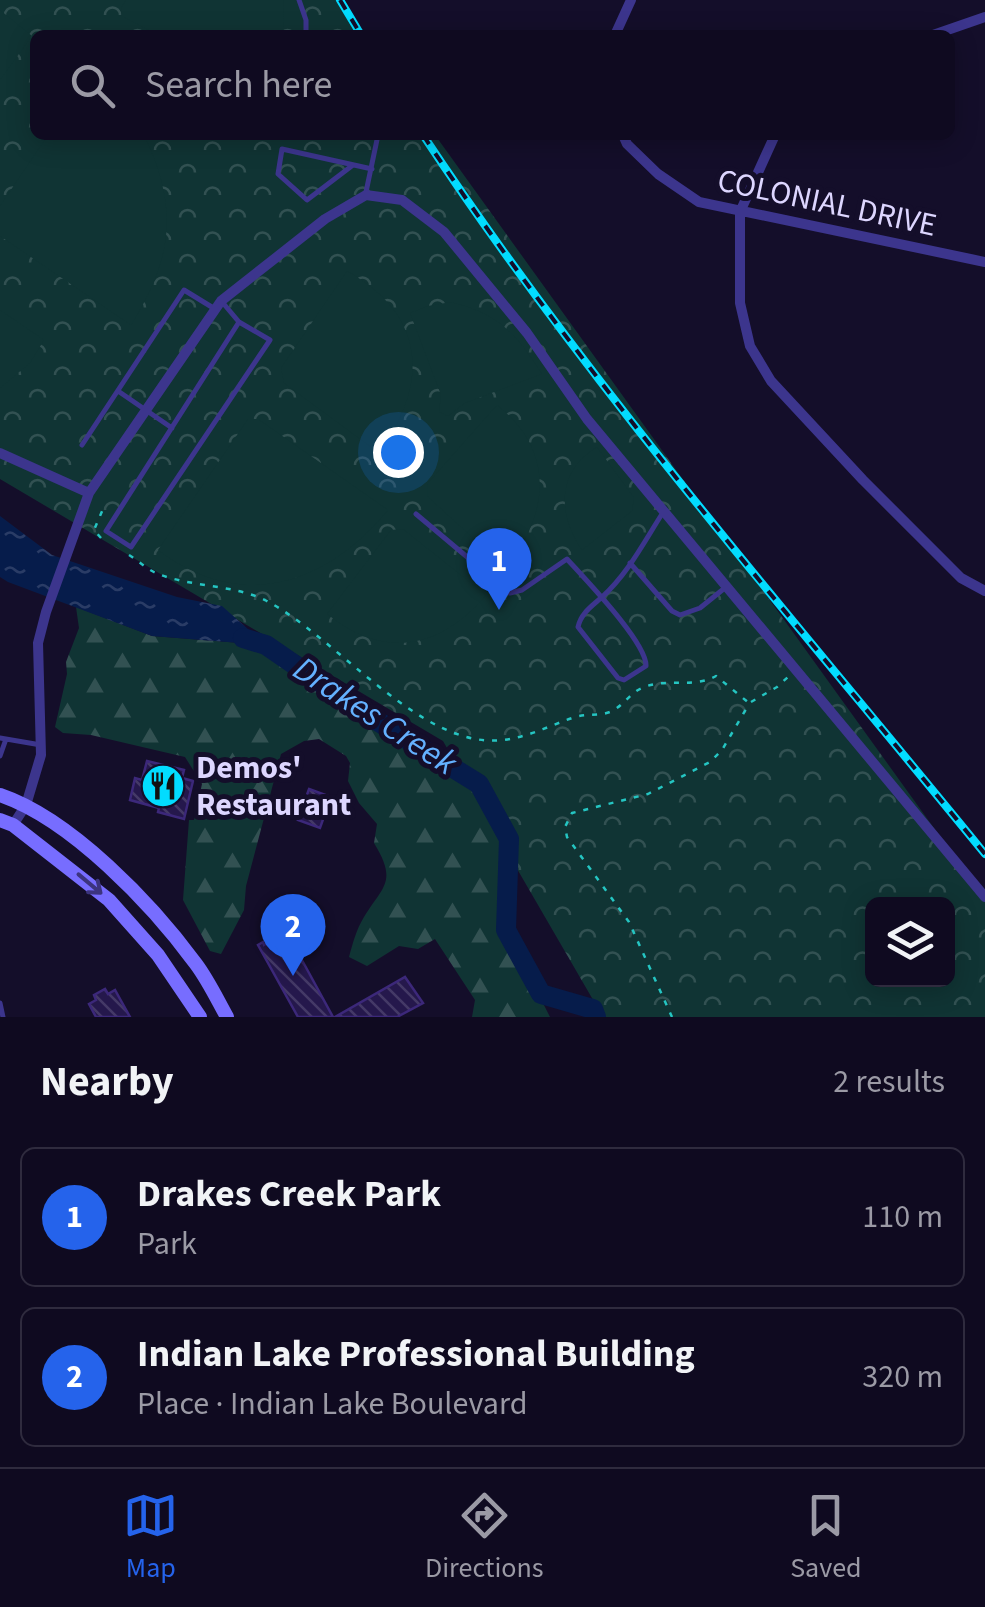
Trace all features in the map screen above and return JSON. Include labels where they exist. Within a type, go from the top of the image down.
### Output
[{"type":"main road","points":[[0,795],[26,806],[80,844],[154,911],[198,966],[226,1017]]},
{"type":"main road","points":[[6,822],[109,900],[158,955],[200,1017]]},
{"type":"street","points":[[617,30],[631,0]]},
{"type":"street","points":[[947,30],[985,17]]},
{"type":"street","name":"COLONIAL DRIVE","points":[[626,140],[658,174],[699,202],[985,262]]},
{"type":"street","points":[[773,140],[740,212],[740,303],[750,346],[771,381],[862,480],[962,578],[985,591]]},
{"type":"street","points":[[6,822],[26,806],[38,771],[42,745],[36,671],[38,643],[89,493],[218,305],[326,220],[366,195],[402,200],[444,232],[527,333],[587,419],[985,897]]},
{"type":"street","points":[[0,454],[89,493]]},
{"type":"lane","points":[[299,0],[306,30]]},
{"type":"lane","points":[[366,195],[377,140]]},
{"type":"lane","points":[[353,164],[307,200],[278,174],[282,149],[353,164],[372,169]]},
{"type":"lane","points":[[82,445],[184,290],[218,305],[270,340],[131,547],[106,531],[239,322]]},
{"type":"lane","points":[[118,391],[172,428]]},
{"type":"lane","points":[[416,514],[510,594],[567,559],[601,599],[644,652],[646,666],[624,680],[618,678],[578,627],[580,617],[601,599],[618,584],[664,511]]},
{"type":"lane","points":[[630,563],[672,611],[680,614],[700,608],[726,586]]},
{"type":"lane","points":[[0,756],[3,738],[42,745]]},
{"type":"lane","points":[[0,837],[6,822]]},
{"type":"lane","points":[[0,1003],[3,1017]]},
{"type":"path","points":[[103,509],[94,530],[111,544]]},
{"type":"path","points":[[123,551],[157,574],[262,598],[319,634],[416,715],[468,738],[501,741],[527,736],[575,717],[614,711],[652,684],[694,683],[716,676],[750,703]]},
{"type":"path","points":[[672,1017],[629,922],[567,836],[565,827],[572,813],[648,794],[710,762],[722,750],[750,703],[777,688],[795,669]]},
{"type":"green space","points":[[0,0],[338,0],[359,30],[30,30],[30,140],[439,140],[985,899],[985,1017],[603,1017],[443,741],[0,479]]},
{"type":"green space","points":[[126,0],[284,0],[283,30],[149,30],[122,16]]},
{"type":"green space","points":[[0,10],[30,34],[30,39],[0,80]]},
{"type":"green space","points":[[45,140],[146,140],[163,186],[166,232],[156,277],[131,325],[0,236],[0,206]]},
{"type":"green space","points":[[347,271],[393,309],[412,353],[406,401],[379,453],[284,383],[281,368]]},
{"type":"green space","points":[[451,302],[495,320],[523,347],[542,374],[465,403],[448,416],[439,412],[441,395],[410,313]]},
{"type":"green space","points":[[0,310],[44,340],[30,363],[0,388]]},
{"type":"green space","points":[[497,405],[529,442],[540,484],[531,526],[506,568],[427,496],[428,483]]},
{"type":"green space","points":[[248,419],[258,419],[388,510],[338,557],[281,582],[251,585],[221,581],[189,569],[158,550]]},
{"type":"green space","points":[[597,447],[634,498],[632,511],[582,550],[568,522],[565,494],[574,468]]},
{"type":"green space","points":[[403,529],[486,595],[450,627],[411,642],[370,638],[348,629],[327,614],[391,530]]},
{"type":"green space","points":[[76,607],[152,636],[266,645],[366,714],[479,784],[509,839],[506,930],[550,1017],[472,1017],[475,1000],[435,939],[418,949],[399,946],[367,966],[349,957],[361,922],[385,883],[385,867],[374,843],[377,824],[359,803],[348,781],[350,763],[346,756],[319,739],[304,741],[281,754],[246,886],[244,910],[221,954],[210,951],[183,900],[189,820],[194,820],[202,784],[185,757],[91,735],[63,733],[55,727],[66,662],[79,628]]},
{"type":"water","points":[[0,516],[52,555],[177,597],[222,606],[266,645],[152,636],[8,582],[0,577]]},
{"type":"building","name":"Demos' Restaurant","points":[[147,761],[184,770],[182,778],[193,781],[184,819],[130,800],[135,778],[142,780]]},
{"type":"building","points":[[309,789],[331,797],[320,828],[298,820]]},
{"type":"building","points":[[286,932],[333,1017],[298,1017],[258,945]]},
{"type":"building","points":[[405,977],[423,1003],[397,1017],[335,1017]]},
{"type":"building","points":[[105,989],[108,994],[115,990],[130,1017],[96,1017],[89,1004],[96,1000],[94,995]]},
{"type":"waterway","name":"Drakes Creek","points":[[243,638],[266,645],[366,714],[479,784],[509,839],[506,930],[541,994],[593,1009],[596,1017]]},
{"type":"railway","points":[[340,0],[358,30]]},
{"type":"railway","points":[[426,140],[624,412],[985,854]]},
{"type":"place","name":"Drakes Creek Park","points":[[499,610]]},
{"type":"place","name":"Demos' Restaurant","points":[[163,786]]},
{"type":"place","name":"Indian Lake Professional Building","points":[[293,976]]}]
